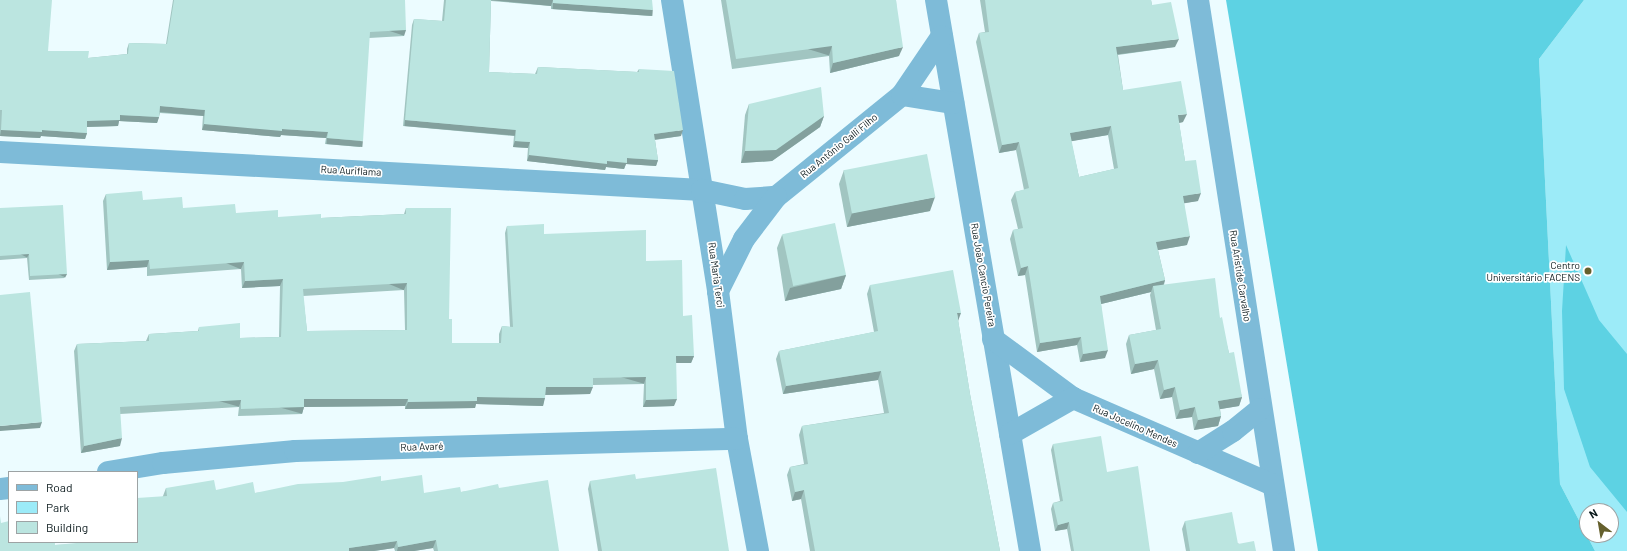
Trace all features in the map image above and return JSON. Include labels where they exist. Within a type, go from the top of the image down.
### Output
[{"type":"street","name":"Rua Maria Terci","points":[[672,0],[718,291],[737,439],[758,551]]},
{"type":"street","name":"Rua João Cancio Pereira","points":[[936,0],[1030,551]]},
{"type":"street","name":"Rua Aristide Carvalho","points":[[1198,0],[1260,409],[1284,551]]},
{"type":"street","name":"Rua Antônio Galli Filho","points":[[718,291],[744,239],[776,197],[902,95],[942,36]]},
{"type":"street","points":[[902,95],[953,103]]},
{"type":"street","name":"Rua Auriflama","points":[[0,152],[702,190]]},
{"type":"street","points":[[702,190],[745,199],[776,197]]},
{"type":"street","name":"Rua Jocelino Mendes","points":[[994,339],[1073,398],[1273,485]]},
{"type":"street","points":[[1010,434],[1073,398]]},
{"type":"street","points":[[1198,453],[1232,431],[1260,409]]},
{"type":"street","name":"Rua Avaré","points":[[114,471],[162,463],[295,451],[737,439]]},
{"type":"green space","name":"Centro Universitário FACENS","points":[[1584,0],[1627,0],[1627,551],[1595,551],[1591,543],[1619,543],[1619,503],[1579,503],[1579,520],[1560,484],[1539,59]]},
{"type":"shaded area","points":[[1226,0],[1584,0],[1539,59],[1560,484],[1579,520],[1579,543],[1591,543],[1595,551],[1318,551]]},
{"type":"shaded area","points":[[1566,245],[1599,320],[1627,354],[1627,512],[1590,467],[1564,389],[1562,311]]},
{"type":"building","points":[[0,0],[52,0],[48,51],[89,51],[88,58],[128,54],[129,43],[167,44],[174,0],[405,0],[406,30],[370,32],[363,141],[327,138],[328,132],[282,129],[282,131],[204,124],[205,110],[160,106],[159,117],[120,115],[120,120],[87,121],[87,133],[42,130],[42,132],[1,130]]},
{"type":"building","points":[[446,0],[491,0],[489,72],[537,74],[538,67],[639,72],[639,69],[674,71],[683,130],[654,134],[658,160],[627,158],[627,163],[607,161],[607,164],[529,155],[530,142],[515,141],[516,130],[405,120],[414,19],[444,21]]},
{"type":"building","points":[[553,0],[652,0],[653,10],[553,3]]},
{"type":"building","points":[[726,0],[896,0],[903,47],[833,63],[832,46],[736,59]]},
{"type":"building","points":[[985,0],[1151,0],[1152,5],[1171,2],[1179,39],[1116,47],[1123,90],[1181,81],[1187,114],[1178,115],[1185,161],[1196,160],[1201,193],[1183,196],[1190,236],[1156,242],[1165,280],[1100,296],[1108,350],[1083,354],[1081,337],[1040,343],[1028,266],[1021,268],[1013,230],[1023,228],[1015,192],[1029,188],[1019,142],[1002,145],[979,33],[989,32]],"holes":[[[1111,126],[1118,168],[1079,177],[1070,133]]]},
{"type":"building","points":[[821,87],[824,116],[776,150],[745,151],[749,104]]},
{"type":"building","points":[[927,154],[935,197],[852,213],[844,170]]},
{"type":"building","points":[[142,191],[143,200],[182,197],[183,208],[235,204],[236,213],[278,210],[278,217],[321,214],[321,218],[406,214],[406,208],[451,208],[449,319],[452,319],[452,343],[501,343],[502,326],[513,327],[507,226],[544,224],[544,234],[646,230],[646,261],[682,260],[683,316],[692,315],[694,356],[676,356],[677,399],[646,400],[646,377],[593,378],[593,387],[546,387],[545,398],[477,397],[477,401],[408,402],[408,399],[304,399],[304,407],[241,409],[241,400],[120,407],[122,438],[84,446],[77,344],[149,341],[149,334],[199,331],[199,327],[240,323],[240,338],[281,337],[283,279],[245,281],[244,262],[150,269],[149,260],[110,262],[106,194]],"holes":[[[407,283],[407,330],[307,331],[303,289]]]},
{"type":"building","points":[[63,205],[67,274],[30,276],[29,254],[0,256],[0,208]]},
{"type":"building","points":[[835,223],[846,275],[793,286],[782,234]]},
{"type":"building","points":[[953,270],[961,313],[957,313],[970,394],[1000,551],[815,551],[804,490],[795,492],[790,467],[808,464],[802,426],[889,413],[881,371],[786,386],[779,351],[878,331],[870,285]]},
{"type":"building","points":[[1215,278],[1220,318],[1222,317],[1229,353],[1234,352],[1242,397],[1218,401],[1221,416],[1198,420],[1195,407],[1180,410],[1175,387],[1164,390],[1158,360],[1135,364],[1129,335],[1161,329],[1153,286]]},
{"type":"building","points":[[30,292],[42,422],[0,426],[0,295]]},
{"type":"building","points":[[1101,436],[1107,472],[1138,466],[1150,551],[1074,551],[1069,522],[1058,525],[1053,503],[1063,501],[1053,444]]},
{"type":"building","points":[[716,468],[729,551],[602,551],[590,481],[635,474],[636,479]]},
{"type":"building","points":[[422,475],[424,493],[460,487],[461,492],[498,484],[499,488],[548,480],[559,551],[438,551],[436,540],[398,547],[397,541],[349,548],[349,551],[0,551],[0,516],[1,523],[8,521],[8,543],[55,543],[55,545],[76,543],[138,543],[138,498],[167,496],[166,488],[214,480],[216,490],[253,482],[255,493],[298,484],[343,482],[381,476],[381,481]]},
{"type":"building","points":[[1232,512],[1238,544],[1254,541],[1256,551],[1190,551],[1185,521]]},
{"type":"place","name":"Centro Universitário FACENS","points":[[1588,271]]}]
